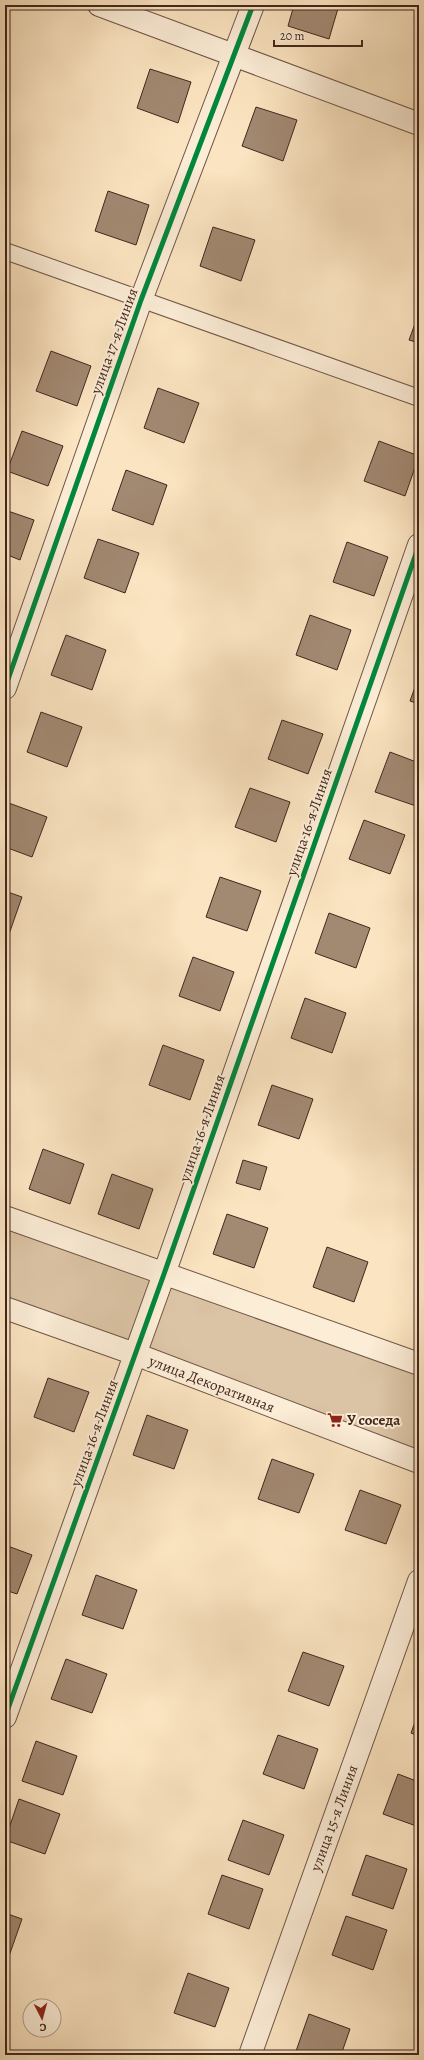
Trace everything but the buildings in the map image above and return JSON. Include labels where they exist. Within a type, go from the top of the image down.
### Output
[{"type":"street","points":[[99,5],[419,124]]},
{"type":"street","name":"улица 17-я Линия","points":[[5,688],[141,300],[235,56],[253,5]]},
{"type":"street","name":"улица 16-я Линия","points":[[5,1717],[164,1274],[419,545]]},
{"type":"street","points":[[5,1217],[419,1364]]},
{"type":"street","name":"улица Декоративная","points":[[5,1308],[135,1354],[419,1462]]},
{"type":"street","name":"улица 15-я Линия","points":[[250,2055],[419,1581]]},
{"type":"lane","points":[[5,251],[419,398]]},
{"type":"shaded area","points":[[5,1206],[419,1354],[419,1452],[5,1306]]},
{"type":"cycle path","points":[[5,688],[141,300],[253,5]]},
{"type":"cycle path","points":[[5,1717],[164,1274],[419,545]]},
{"type":"place","name":"У соседа","points":[[335,1420]]}]
